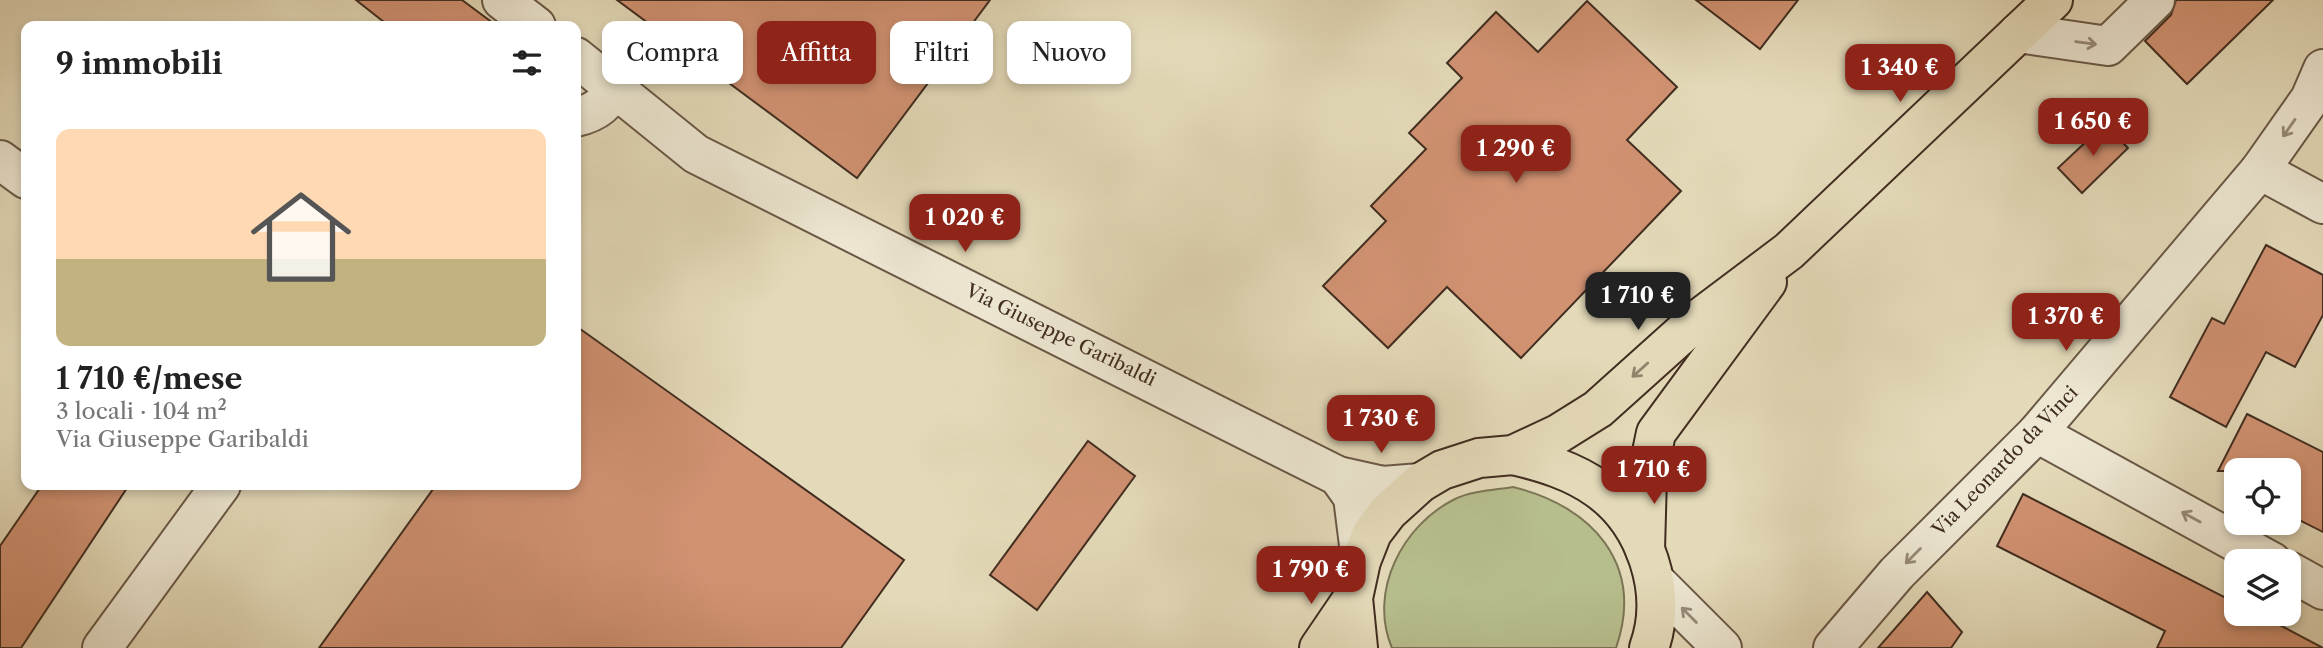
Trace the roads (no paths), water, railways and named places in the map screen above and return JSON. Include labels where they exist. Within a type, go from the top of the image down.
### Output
[{"type":"main road","points":[[1513,455],[1558,434],[1598,409],[1696,321],[1789,251],[2053,0]]},
{"type":"main road","points":[[1649,648],[1655,632],[1647,476],[1656,433],[1789,251]]},
{"type":"main road","points":[[1358,648],[1353,598],[1361,561],[1372,533],[1388,512],[1420,483],[1442,470],[1479,458],[1513,455],[1550,463],[1599,489],[1625,515],[1651,566]]},
{"type":"main road","points":[[1319,648],[1353,598]]},
{"type":"street","points":[[502,0],[529,21]]},
{"type":"street","points":[[2018,33],[2108,46],[2155,0]]},
{"type":"street","name":"Via Giuseppe Garibaldi","points":[[581,61],[696,154],[1338,476],[1383,486],[1420,483]]},
{"type":"street","name":"Via Leonardo da Vinci","points":[[1833,648],[1897,573],[2037,433],[2260,170],[2310,99],[2323,69]]},
{"type":"street","points":[[581,116],[592,114],[610,98],[614,87]]},
{"type":"street","points":[[0,160],[21,175]]},
{"type":"street","points":[[2260,170],[2323,204]]},
{"type":"street","points":[[2037,433],[2248,549]]},
{"type":"street","points":[[1338,476],[1353,497],[1361,561]]},
{"type":"street","points":[[102,648],[217,490]]},
{"type":"street","points":[[1651,566],[1722,648]]},
{"type":"street","points":[[2301,578],[2323,590]]}]
